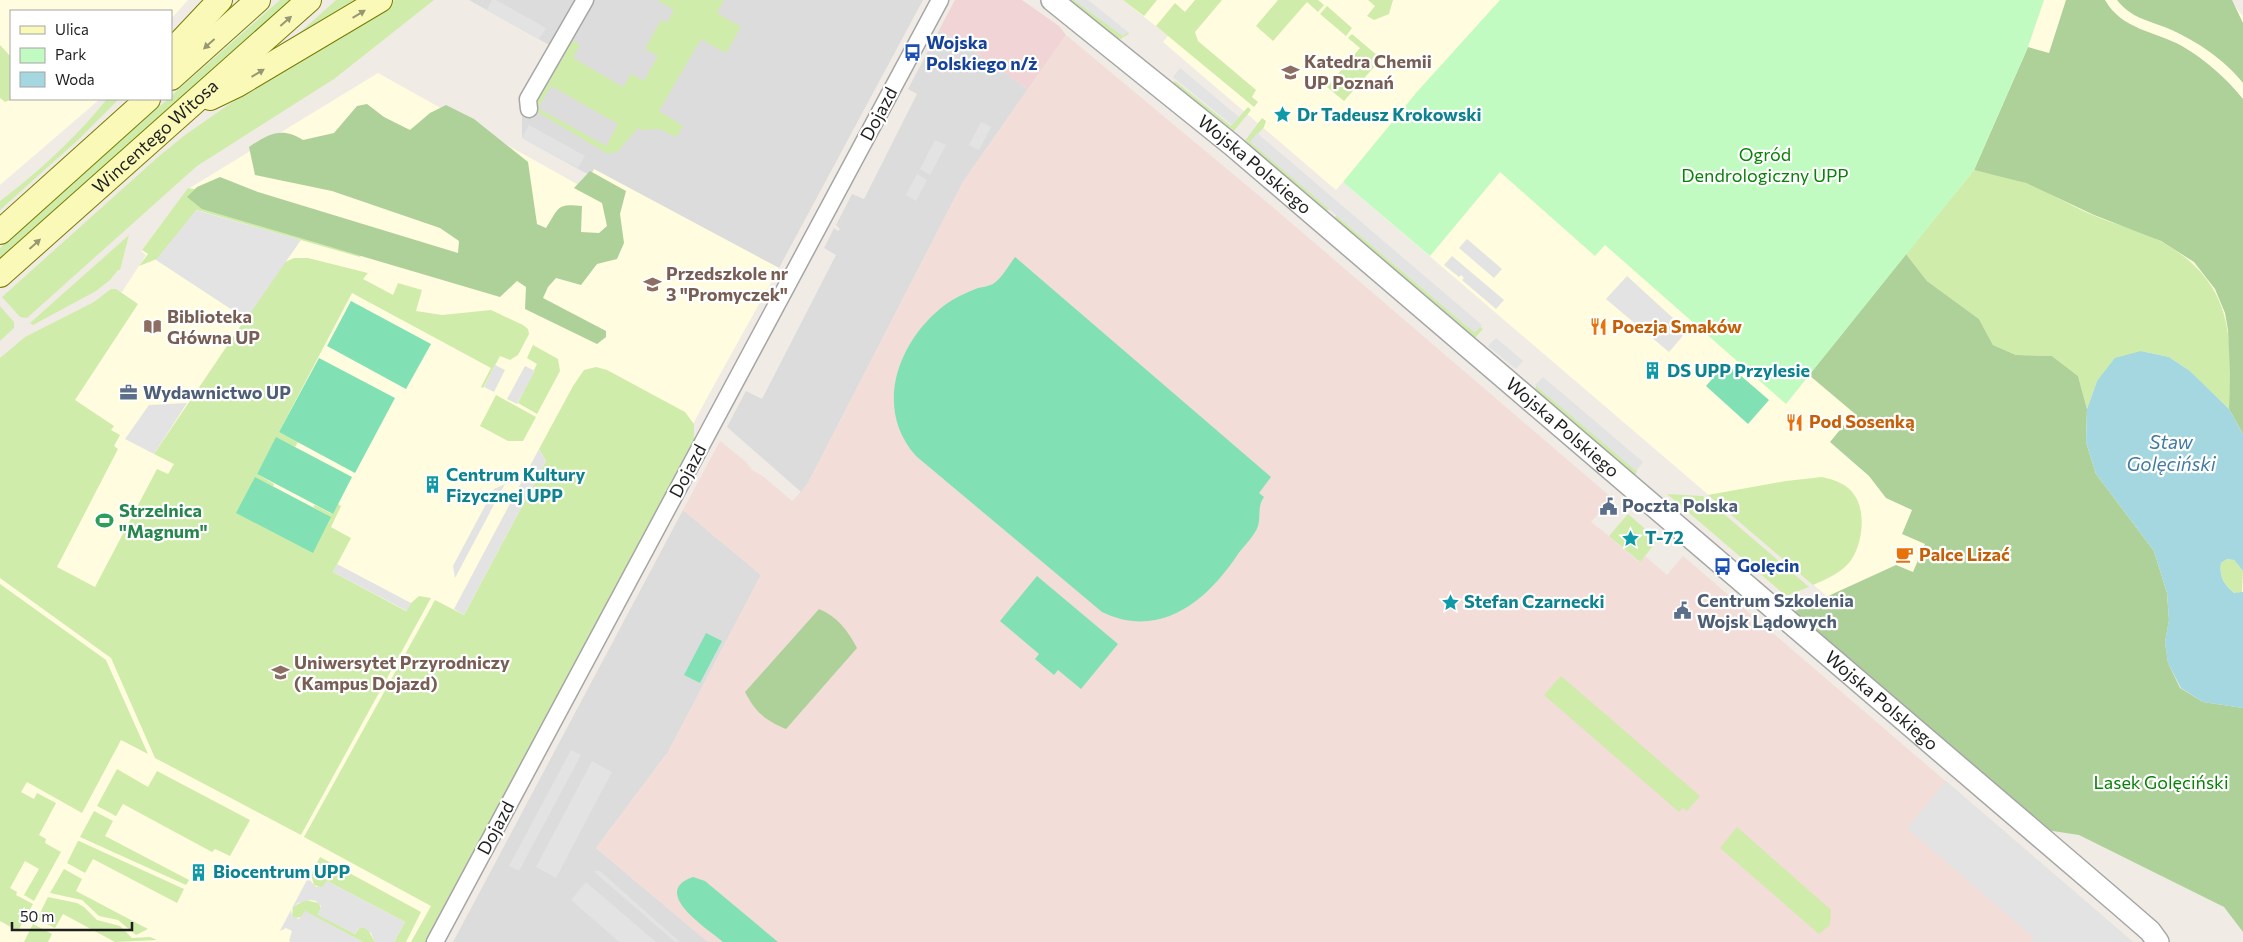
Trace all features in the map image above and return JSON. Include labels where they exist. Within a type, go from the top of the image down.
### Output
[{"type":"main road","points":[[172,51],[220,0]]},
{"type":"main road","name":"Wincentego Witosa","points":[[172,77],[258,0]]},
{"type":"main road","name":"Wincentego Witosa","points":[[0,275],[309,0]]},
{"type":"main road","points":[[184,111],[237,85],[380,0]]},
{"type":"main road","points":[[40,194],[127,100]]},
{"type":"main road","name":"Wincentego Witosa","points":[[0,232],[40,194],[147,100]]},
{"type":"street","points":[[528,109],[528,98],[585,0]]},
{"type":"street","name":"Dojazd","points":[[435,942],[940,0]]},
{"type":"street","name":"Wojska Polskiego","points":[[1052,0],[1158,83],[1247,158],[2120,905],[2150,931],[2158,942]]},
{"type":"shaded area","points":[[0,0],[188,0],[172,18],[172,10],[10,10],[10,100],[99,100],[0,185]]},
{"type":"shaded area","points":[[469,0],[923,0],[779,268],[595,170],[591,176],[522,138],[522,98],[551,46]]},
{"type":"shaded area","points":[[492,0],[496,0],[546,28],[539,39],[487,10]]},
{"type":"shaded area","points":[[955,0],[1022,0],[1059,26],[1066,35],[1028,89],[969,48],[939,30]]},
{"type":"shaded area","points":[[1074,0],[1088,0],[1128,32],[1123,36]]},
{"type":"shaded area","points":[[1123,0],[2230,0],[2243,16],[2243,612],[1829,598],[1343,182],[1336,190],[1163,42],[1168,36]]},
{"type":"shaded area","points":[[939,30],[969,48],[1028,89],[963,182],[808,483],[801,492],[727,427],[746,391],[762,399],[836,255],[824,248],[834,228],[838,231],[840,229],[836,225],[852,194],[864,199],[917,94],[908,89]]},
{"type":"shaded area","name":"Centrum Szkolenia Wojsk Lądowych","points":[[1066,35],[1275,209],[1612,498],[1591,522],[1639,562],[1645,556],[1667,575],[1683,556],[2133,942],[708,942],[596,848],[668,752],[761,575],[683,510],[720,441],[745,461],[752,470],[764,477],[792,501],[797,496],[808,483],[963,182]]},
{"type":"shaded area","points":[[1180,68],[1239,117],[1232,125],[1173,77]]},
{"type":"shaded area","name":"Uniwersytet Przyrodniczy (Kampus Dojazd)","points":[[378,73],[584,188],[594,169],[779,268],[708,396],[417,942],[0,942],[0,404],[122,292],[146,255],[141,251],[188,189]]},
{"type":"shaded area","points":[[981,122],[991,127],[979,150],[969,145]]},
{"type":"shaded area","points":[[529,125],[585,156],[578,168],[522,138]]},
{"type":"shaded area","points":[[1257,133],[1482,325],[1475,333],[1250,142]]},
{"type":"shaded area","points":[[935,140],[946,145],[930,175],[920,169]]},
{"type":"shaded area","points":[[917,174],[927,180],[916,201],[906,195]]},
{"type":"shaded area","points":[[196,210],[301,240],[246,319],[156,260]]},
{"type":"shaded area","points":[[1467,239],[1502,269],[1494,278],[1459,248]]},
{"type":"shaded area","points":[[1452,256],[1504,300],[1496,309],[1462,280],[1464,278],[1461,275],[1459,277],[1444,265]]},
{"type":"shaded area","points":[[1627,276],[1687,331],[1669,352],[1606,299]]},
{"type":"shaded area","points":[[1496,338],[1523,361],[1516,369],[1488,346]]},
{"type":"shaded area","points":[[495,365],[505,370],[494,392],[484,387]]},
{"type":"shaded area","points":[[525,366],[535,371],[517,404],[507,399]]},
{"type":"shaded area","points":[[1543,377],[1643,462],[1636,471],[1535,385]]},
{"type":"shaded area","points":[[187,403],[154,454],[125,439],[149,405]]},
{"type":"shaded area","points":[[539,449],[546,461],[464,615],[454,609]]},
{"type":"shaded area","points":[[505,484],[455,578],[453,566],[494,489]]},
{"type":"shaded area","points":[[683,510],[761,575],[668,752],[596,848],[708,942],[453,942]]},
{"type":"shaded area","points":[[337,564],[411,603],[407,611],[333,572]]},
{"type":"shaded area","points":[[571,750],[581,755],[519,871],[509,866]]},
{"type":"shaded area","points":[[592,761],[612,772],[556,878],[536,867]]},
{"type":"shaded area","points":[[1946,781],[2133,942],[2031,942],[2034,938],[1907,828]]},
{"type":"shaded area","points":[[593,871],[600,871],[680,942],[675,942]]},
{"type":"shaded area","points":[[308,878],[316,887],[322,887],[327,881],[405,922],[394,942],[375,942],[371,933],[363,927],[358,929],[355,934],[318,915],[321,906],[316,901],[311,900],[298,903],[291,910]]},
{"type":"shaded area","points":[[586,882],[656,942],[619,942],[571,900]]},
{"type":"shaded area","points":[[291,910],[292,916],[299,919],[305,911],[363,942],[291,942],[289,941],[292,931],[286,928],[280,931],[274,942]]},
{"type":"green space","points":[[280,0],[294,0],[0,259],[0,248],[167,100],[172,100],[172,95]]},
{"type":"green space","points":[[336,0],[364,0],[295,38],[296,36]]},
{"type":"green space","points":[[395,0],[434,0],[334,79],[197,166],[27,318],[20,317],[2,297],[185,135],[270,76]]},
{"type":"green space","points":[[657,0],[724,0],[717,13],[741,27],[726,53],[701,39],[659,111],[683,126],[676,137],[660,129],[641,130],[639,127],[617,152],[608,154],[539,113],[535,102],[571,39],[580,45],[573,58],[623,87],[631,74],[644,81],[658,56],[645,49],[661,20],[667,23],[674,10]],"holes":[[[551,86],[618,124],[606,146],[538,108]]]},
{"type":"green space","points":[[1067,0],[1074,0],[1123,36],[1128,32],[1129,34],[1120,39],[1115,37]]},
{"type":"green space","points":[[1123,0],[1157,0],[1144,16]]},
{"type":"green space","points":[[1195,0],[1222,0],[1195,32],[1198,41],[1256,90],[1252,97],[1258,102],[1254,107],[1156,26],[1175,3],[1185,12]]},
{"type":"green space","points":[[1278,0],[1318,0],[1324,5],[1318,12],[1307,2],[1273,41],[1256,26]]},
{"type":"green space","points":[[1368,0],[1393,0],[1389,14],[1374,20],[1367,16],[1375,6]]},
{"type":"green space","name":"Ogród Dendrologiczny UPP","points":[[1500,0],[2044,0],[2028,47],[1974,170],[1786,404],[1605,245],[1595,256],[1500,172],[1430,256],[1343,182],[1416,93]]},
{"type":"green space","points":[[2066,0],[2105,0],[2120,18],[2140,29],[2172,41],[2199,57],[2223,77],[2243,99],[2243,434],[2229,409],[2230,374],[2228,330],[2225,313],[2215,289],[2194,262],[2161,241],[2094,215],[2026,183],[1974,170],[2028,47],[2049,53]]},
{"type":"green space","points":[[2117,0],[2232,0],[2243,23],[2243,83],[2218,58],[2198,44],[2167,28],[2134,15]]},
{"type":"green space","points":[[1327,6],[1352,28],[1346,36],[1320,14]]},
{"type":"green space","points":[[1352,34],[1379,57],[1372,65],[1374,67],[1344,101],[1327,87],[1360,48],[1348,38]]},
{"type":"green space","points":[[0,45],[10,56],[10,100],[5,102],[0,98]]},
{"type":"green space","points":[[1175,81],[1231,126],[1248,107],[1251,110],[1233,132],[1229,131],[1172,84]]},
{"type":"green space","points":[[106,100],[118,100],[78,140],[0,210],[0,201],[57,153]]},
{"type":"green space","points":[[367,104],[384,117],[410,130],[430,113],[446,105],[474,119],[528,162],[537,224],[546,228],[556,211],[567,205],[582,206],[581,232],[599,233],[607,226],[602,203],[574,188],[590,171],[626,191],[620,214],[624,243],[617,259],[597,264],[581,285],[556,278],[548,287],[543,298],[606,331],[606,337],[597,344],[525,309],[526,287],[517,281],[500,297],[202,209],[187,197],[197,187],[220,177],[258,192],[458,253],[459,241],[440,228],[332,191],[255,175],[249,147],[256,142],[275,133],[288,133],[303,140],[334,133],[357,106]]},
{"type":"green space","points":[[1262,118],[1266,121],[1264,127],[1252,141],[1330,209],[1325,212],[1244,142]]},
{"type":"green space","points":[[1974,170],[2026,183],[2095,216],[2154,238],[2186,258],[2203,275],[2216,293],[2224,313],[2230,357],[2229,409],[2190,371],[2169,357],[2141,351],[2097,381],[2087,409],[2078,376],[2052,356],[2016,355],[1993,345],[1979,319],[1927,281],[1906,254]]},
{"type":"green space","points":[[188,188],[262,203],[364,250],[360,257],[197,210],[157,259],[139,266],[148,254],[142,250]]},
{"type":"green space","points":[[1337,216],[1468,327],[1475,323],[1483,329],[1474,339],[1331,218]]},
{"type":"green space","points":[[129,235],[120,270],[110,280],[96,291],[33,325],[30,323]]},
{"type":"green space","name":"Lasek Golęciński","points":[[1906,254],[1927,281],[1979,319],[1993,345],[2016,355],[2052,356],[2078,376],[2087,409],[2086,442],[2096,474],[2154,551],[2167,593],[2169,620],[2165,642],[2168,663],[2180,688],[2203,702],[2243,708],[2243,932],[2224,907],[2079,835],[2046,830],[1791,613],[1896,565],[1913,572],[1925,544],[1902,534],[1912,510],[1886,498],[1869,476],[1830,442],[1854,413],[1809,375]]},
{"type":"green space","points":[[1015,257],[1271,477],[1259,493],[1264,497],[1260,507],[1258,526],[1254,533],[1212,587],[1180,611],[1162,618],[1143,621],[1123,619],[1102,612],[916,456],[903,438],[896,418],[894,398],[896,378],[903,358],[913,340],[941,308],[963,294],[991,285],[1002,275]]},
{"type":"green space","points":[[294,258],[308,258],[368,273],[363,279],[393,295],[398,283],[422,290],[416,311],[442,315],[491,310],[528,329],[529,334],[518,355],[510,360],[500,356],[483,388],[481,387],[491,368],[352,293],[279,432],[298,442],[295,447],[276,438],[257,474],[274,484],[273,487],[331,517],[313,507],[315,505],[332,514],[338,504],[341,506],[331,527],[351,538],[333,572],[406,611],[419,596],[431,598],[301,835],[155,758],[111,658],[0,578],[0,358],[25,337],[94,302],[111,289],[116,289],[138,304],[75,400],[114,426],[111,430],[120,435],[114,446],[118,449],[57,567],[95,587],[157,469],[168,474],[174,464],[154,454],[283,263]]},
{"type":"green space","points":[[351,301],[431,344],[406,389],[327,346]]},
{"type":"green space","points":[[0,306],[14,322],[14,328],[0,341]]},
{"type":"green space","points":[[533,345],[558,359],[560,371],[537,414],[518,403],[537,364],[527,358]]},
{"type":"green space","points":[[319,358],[395,398],[355,473],[279,432]]},
{"type":"green space","points":[[1726,363],[1769,400],[1748,424],[1706,386]]},
{"type":"green space","points":[[596,367],[607,370],[685,412],[694,424],[694,443],[426,942],[411,942],[431,906],[304,837],[435,600],[464,615],[546,461],[539,449],[573,386],[584,370]]},
{"type":"green space","points":[[1536,386],[1637,470],[1636,474],[1631,474],[1534,393]]},
{"type":"green space","points":[[496,395],[536,417],[523,441],[508,441],[480,426]]},
{"type":"green space","points":[[276,437],[352,477],[333,514],[257,474]]},
{"type":"green space","points":[[255,477],[331,517],[313,553],[236,513]]},
{"type":"green space","points":[[1822,477],[1841,483],[1849,488],[1859,504],[1862,522],[1856,550],[1847,565],[1827,579],[1813,585],[1708,495],[1786,481]]},
{"type":"green space","points":[[1667,494],[1703,496],[1809,587],[1786,596]]},
{"type":"green space","points":[[1628,514],[1658,540],[1640,562],[1609,536]]},
{"type":"green space","points":[[2227,559],[2234,560],[2243,571],[2242,593],[2234,593],[2223,580],[2221,563]]},
{"type":"green space","points":[[1037,576],[1118,644],[1081,689],[1058,670],[1054,675],[1035,659],[1039,654],[1000,621]]},
{"type":"green space","points":[[0,584],[106,660],[148,754],[121,740],[82,813],[27,782],[21,792],[34,799],[37,793],[56,803],[39,835],[46,839],[45,843],[61,852],[34,901],[24,895],[39,869],[25,861],[10,888],[17,892],[16,895],[33,904],[18,931],[0,921]]},
{"type":"green space","points":[[819,609],[841,625],[857,648],[786,729],[762,715],[745,692]]},
{"type":"green space","points":[[706,633],[722,641],[700,683],[684,675]]},
{"type":"green space","points":[[1561,676],[1700,796],[1687,811],[1683,808],[1679,812],[1544,695]]},
{"type":"green space","points":[[117,769],[148,787],[157,771],[250,820],[230,856],[215,849],[212,852],[123,804],[116,816],[97,806]]},
{"type":"green space","points":[[94,811],[113,821],[105,836],[189,880],[186,885],[80,837]]},
{"type":"green space","points":[[1737,827],[1831,910],[1830,925],[1819,934],[1720,848]]},
{"type":"green space","points":[[78,841],[184,889],[177,903],[93,859],[85,873],[67,863]]},
{"type":"green space","points":[[320,857],[421,912],[406,942],[394,942],[405,922],[327,881],[322,888],[314,885],[311,875]]},
{"type":"green space","points":[[64,869],[82,879],[76,891],[148,929],[136,935],[118,920],[99,916],[82,900],[50,893]]},
{"type":"green space","points":[[693,877],[705,881],[778,942],[723,942],[695,920],[679,901],[677,892],[681,884]]},
{"type":"green space","points":[[48,897],[77,903],[97,920],[120,926],[132,938],[150,937],[157,940],[115,942],[63,914],[55,928],[37,919]]},
{"type":"green space","points":[[305,900],[319,903],[321,909],[318,914],[355,934],[360,927],[367,928],[375,942],[363,942],[305,912],[302,917],[295,918],[292,916],[293,907]]},
{"type":"green space","points":[[33,924],[52,934],[48,942],[24,942]]},
{"type":"water","name":"Staw Golęciński","points":[[2141,351],[2169,357],[2190,371],[2229,409],[2243,434],[2243,571],[2234,560],[2227,559],[2221,563],[2221,568],[2223,580],[2227,586],[2234,593],[2243,592],[2243,708],[2203,702],[2181,688],[2168,663],[2165,642],[2169,620],[2167,593],[2154,551],[2096,474],[2086,442],[2087,409],[2097,381],[2115,358]]},
{"type":"place","name":"Wojska Polskiego n/ż","points":[[912,53]]},
{"type":"place","name":"Katedra Chemii UP Poznań","points":[[1290,72]]},
{"type":"place","name":"Dr Tadeusz Krokowski","points":[[1283,115]]},
{"type":"place","name":"Przedszkole nr 3 \"Promyczek\"","points":[[652,284]]},
{"type":"place","name":"Biblioteka Główna UP","points":[[153,327]]},
{"type":"place","name":"Poezja Smaków","points":[[1598,327]]},
{"type":"place","name":"DS UPP Przylesie","points":[[1653,371]]},
{"type":"place","name":"Wydawnictwo UP","points":[[129,393]]},
{"type":"place","name":"Pod Sosenką","points":[[1795,422]]},
{"type":"place","name":"Centrum Kultury Fizycznej UPP","points":[[432,485]]},
{"type":"place","name":"Poczta Polska","points":[[1608,506]]},
{"type":"place","name":"Strzelnica \"Magnum\"","points":[[105,521]]},
{"type":"place","name":"T-72","points":[[1631,538]]},
{"type":"place","name":"Palce Lizać","points":[[1905,555]]},
{"type":"place","name":"Golęcin","points":[[1723,566]]},
{"type":"place","name":"Stefan Czarnecki","points":[[1450,602]]},
{"type":"place","name":"Centrum Szkolenia Wojsk Lądowych","points":[[1683,611]]},
{"type":"place","name":"Uniwersytet Przyrodniczy (Kampus Dojazd)","points":[[280,673]]},
{"type":"place","name":"Biocentrum UPP","points":[[199,872]]}]
